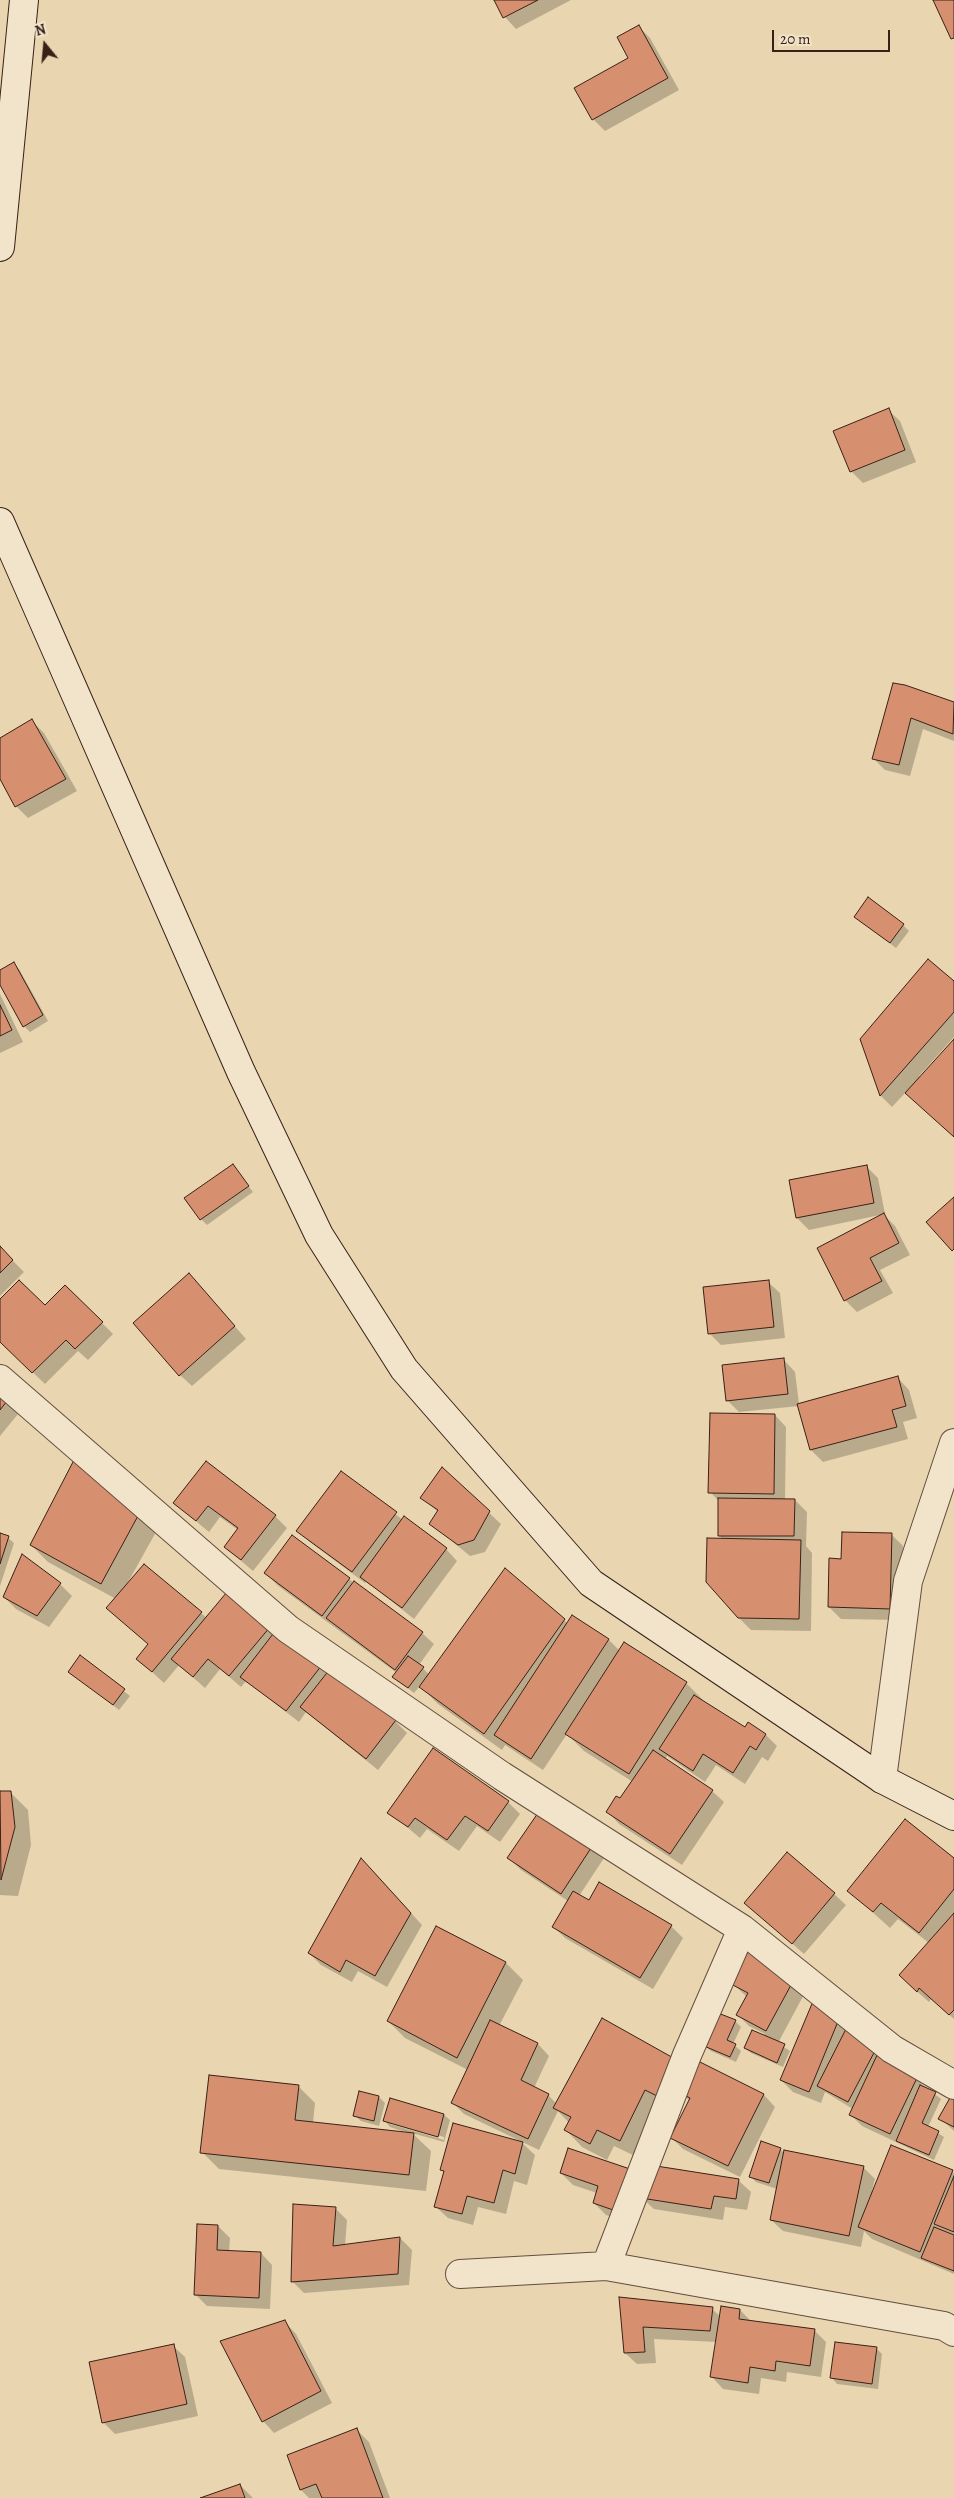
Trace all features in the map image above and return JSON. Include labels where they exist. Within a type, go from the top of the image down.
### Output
[{"type":"street","points":[[0,247],[24,0]]},
{"type":"street","points":[[0,522],[241,1072],[314,1226],[404,1369],[591,1583],[882,1779],[954,1816]]},
{"type":"street","points":[[0,1379],[288,1629],[502,1776],[742,1929],[892,2049],[954,2085]]},
{"type":"street","points":[[882,1779],[908,1582],[954,1443]]},
{"type":"street","points":[[606,2266],[687,2055],[742,1929]]},
{"type":"street","points":[[460,2274],[606,2266],[944,2326],[954,2332]]},
{"type":"building","points":[[494,0],[538,0],[503,18]]},
{"type":"building","points":[[933,0],[954,0],[954,38],[951,39]]},
{"type":"building","points":[[639,25],[668,78],[592,120],[574,88],[628,58],[617,37]]},
{"type":"building","points":[[889,408],[905,450],[850,472],[833,431]]},
{"type":"building","points":[[893,683],[905,685],[954,702],[953,734],[911,718],[899,765],[872,759]]},
{"type":"building","points":[[32,719],[66,779],[15,807],[0,779],[0,738]]},
{"type":"building","points":[[868,897],[904,924],[890,943],[854,917]]},
{"type":"building","points":[[928,959],[954,981],[954,1012],[880,1096],[860,1039]]},
{"type":"building","points":[[14,962],[43,1015],[23,1027],[0,985],[0,970]]},
{"type":"building","points":[[0,1005],[12,1030],[0,1036]]},
{"type":"building","points":[[954,1039],[954,1137],[905,1093]]},
{"type":"building","points":[[233,1164],[249,1186],[200,1220],[184,1198]]},
{"type":"building","points":[[867,1165],[874,1203],[796,1218],[789,1180]]},
{"type":"building","points":[[954,1197],[954,1249],[952,1251],[926,1222]]},
{"type":"building","points":[[884,1213],[899,1243],[870,1258],[882,1281],[844,1301],[817,1248]]},
{"type":"building","points":[[0,1246],[13,1260],[0,1273]]},
{"type":"building","points":[[189,1273],[235,1326],[179,1376],[133,1323]]},
{"type":"building","points":[[19,1280],[45,1305],[65,1285],[103,1322],[75,1349],[66,1340],[32,1373],[0,1342],[0,1299]]},
{"type":"building","points":[[769,1280],[774,1327],[708,1334],[703,1287]]},
{"type":"building","points":[[784,1358],[788,1394],[726,1401],[722,1365]]},
{"type":"building","points":[[898,1376],[906,1406],[892,1410],[897,1427],[810,1450],[797,1404]]},
{"type":"building","points":[[0,1395],[7,1401],[0,1410]]},
{"type":"building","points":[[710,1413],[775,1414],[774,1494],[708,1493]]},
{"type":"building","points":[[74,1460],[139,1514],[101,1584],[30,1545]]},
{"type":"building","points":[[206,1461],[276,1515],[241,1560],[224,1547],[238,1528],[208,1506],[196,1521],[173,1503]]},
{"type":"building","points":[[442,1467],[490,1511],[474,1540],[458,1545],[429,1524],[438,1510],[420,1498]]},
{"type":"building","points":[[341,1471],[397,1512],[352,1572],[296,1531]]},
{"type":"building","points":[[718,1498],[795,1499],[794,1536],[718,1536]]},
{"type":"building","points":[[404,1516],[447,1548],[402,1608],[360,1577]]},
{"type":"building","points":[[842,1532],[892,1533],[890,1609],[828,1607],[829,1558],[841,1559]]},
{"type":"building","points":[[0,1533],[9,1536],[0,1564]]},
{"type":"building","points":[[292,1535],[350,1578],[322,1616],[264,1573]]},
{"type":"building","points":[[707,1538],[801,1540],[799,1619],[738,1618],[706,1582]]},
{"type":"building","points":[[22,1554],[61,1583],[37,1616],[3,1597]]},
{"type":"building","points":[[144,1564],[202,1612],[152,1672],[136,1659],[148,1644],[106,1608]]},
{"type":"building","points":[[505,1568],[565,1619],[484,1734],[419,1687]]},
{"type":"building","points":[[354,1581],[423,1632],[395,1670],[326,1618]]},
{"type":"building","points":[[227,1592],[270,1627],[229,1676],[208,1659],[193,1677],[171,1659]]},
{"type":"building","points":[[572,1615],[609,1639],[531,1759],[494,1735]]},
{"type":"building","points":[[276,1630],[322,1665],[286,1711],[240,1677]]},
{"type":"building","points":[[624,1642],[687,1682],[629,1774],[565,1734]]},
{"type":"building","points":[[80,1655],[125,1689],[113,1705],[68,1672]]},
{"type":"building","points":[[408,1656],[424,1667],[408,1688],[392,1677]]},
{"type":"building","points":[[330,1669],[396,1720],[366,1759],[300,1707]]},
{"type":"building","points":[[694,1695],[745,1727],[748,1722],[766,1734],[756,1750],[750,1746],[733,1773],[703,1754],[693,1771],[659,1749]]},
{"type":"building","points":[[433,1748],[509,1801],[488,1831],[465,1816],[447,1840],[415,1818],[408,1827],[387,1813]]},
{"type":"building","points":[[653,1750],[713,1790],[670,1854],[606,1812],[616,1796],[620,1798]]},
{"type":"building","points":[[0,1791],[11,1791],[15,1827],[1,1880]]},
{"type":"building","points":[[540,1810],[593,1845],[561,1894],[507,1858]]},
{"type":"building","points":[[905,1819],[954,1858],[954,1889],[919,1933],[881,1903],[873,1912],[847,1891]]},
{"type":"building","points":[[787,1852],[835,1893],[792,1944],[744,1903]]},
{"type":"building","points":[[361,1858],[411,1913],[375,1976],[346,1960],[340,1972],[308,1953]]},
{"type":"building","points":[[599,1882],[672,1925],[640,1978],[552,1927],[573,1891],[589,1900]]},
{"type":"building","points":[[954,1913],[954,2010],[949,2015],[919,1988],[917,1992],[899,1975]]},
{"type":"building","points":[[436,1926],[506,1962],[457,2058],[387,2021]]},
{"type":"building","points":[[750,1948],[797,1974],[766,2031],[736,2015],[748,1993],[731,1984]]},
{"type":"building","points":[[814,1999],[839,2019],[809,2092],[780,2080]]},
{"type":"building","points":[[718,2013],[736,2020],[727,2040],[736,2044],[730,2057],[704,2046]]},
{"type":"building","points":[[602,2018],[677,2060],[659,2097],[645,2090],[620,2141],[597,2130],[590,2144],[564,2130],[571,2117],[553,2108]]},
{"type":"building","points":[[490,2020],[538,2043],[521,2080],[549,2094],[528,2139],[451,2103]]},
{"type":"building","points":[[847,2027],[876,2049],[848,2102],[817,2086]]},
{"type":"building","points":[[752,2030],[785,2044],[777,2063],[744,2048]]},
{"type":"building","points":[[878,2053],[917,2078],[890,2134],[849,2115]]},
{"type":"building","points":[[696,2060],[764,2094],[728,2166],[670,2138],[690,2098],[680,2093]]},
{"type":"building","points":[[209,2075],[299,2085],[295,2120],[414,2133],[409,2175],[200,2153]]},
{"type":"building","points":[[920,2085],[936,2092],[922,2123],[939,2131],[929,2155],[896,2141]]},
{"type":"building","points":[[359,2091],[379,2096],[374,2121],[353,2116]]},
{"type":"building","points":[[951,2096],[954,2097],[954,2127],[938,2119]]},
{"type":"building","points":[[390,2098],[444,2114],[438,2137],[383,2121]]},
{"type":"building","points":[[453,2123],[523,2142],[515,2174],[503,2170],[494,2203],[467,2196],[462,2214],[434,2207],[444,2171],[440,2170]]},
{"type":"building","points":[[761,2141],[781,2148],[769,2183],[749,2177]]},
{"type":"building","points":[[891,2145],[953,2170],[920,2252],[858,2227]]},
{"type":"building","points":[[568,2148],[630,2169],[616,2211],[593,2203],[598,2186],[560,2173]]},
{"type":"building","points":[[784,2150],[864,2166],[849,2236],[770,2220]]},
{"type":"building","points":[[650,2165],[739,2179],[736,2199],[714,2196],[711,2209],[641,2198]]},
{"type":"building","points":[[954,2176],[954,2232],[934,2224]]},
{"type":"building","points":[[293,2204],[336,2207],[333,2246],[400,2237],[398,2274],[291,2282]]},
{"type":"building","points":[[197,2224],[218,2225],[217,2250],[261,2252],[259,2298],[194,2295]]},
{"type":"building","points":[[934,2227],[954,2235],[954,2271],[921,2258]]},
{"type":"building","points":[[619,2297],[713,2307],[710,2331],[643,2327],[645,2352],[624,2353]]},
{"type":"building","points":[[721,2306],[740,2309],[739,2319],[815,2329],[810,2366],[776,2361],[775,2371],[750,2367],[748,2383],[710,2377]]},
{"type":"building","points":[[285,2320],[321,2391],[262,2422],[220,2341]]},
{"type":"building","points":[[835,2342],[877,2347],[872,2384],[830,2378]]},
{"type":"building","points":[[174,2344],[187,2404],[102,2423],[89,2362]]},
{"type":"building","points":[[357,2428],[383,2498],[322,2498],[316,2484],[300,2490],[287,2455]]},
{"type":"building","points":[[240,2484],[245,2498],[200,2498]]}]
